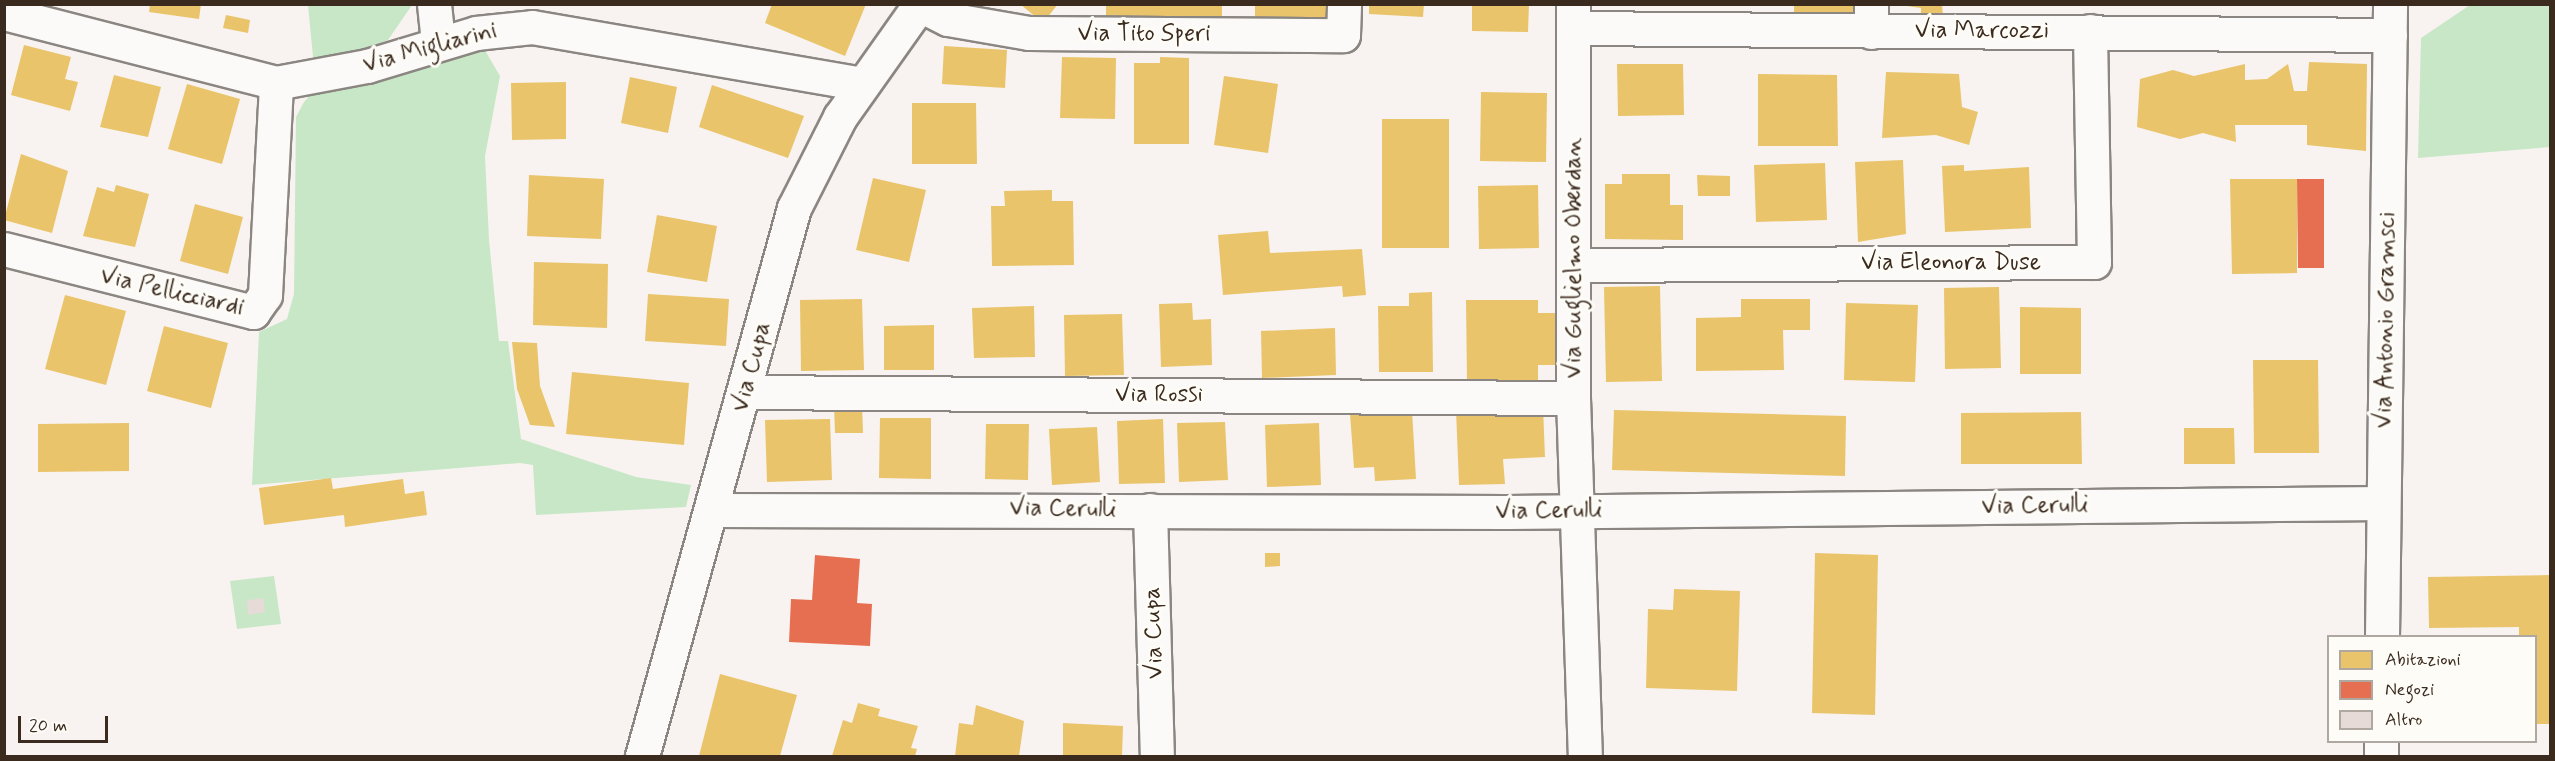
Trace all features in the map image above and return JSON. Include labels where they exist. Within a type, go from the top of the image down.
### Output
[{"type":"street","points":[[434,4],[438,43]]},
{"type":"street","name":"Via Tito Speri","points":[[920,5],[948,20],[1029,33],[1343,35],[1344,4]]},
{"type":"street","name":"Via Cupa","points":[[642,756],[714,510],[794,208],[861,84],[920,5]]},
{"type":"street","name":"Via Migliarini","points":[[4,13],[276,82],[367,66],[438,43],[508,27],[562,28],[861,84]]},
{"type":"street","name":"Via Marcozzi","points":[[1574,16],[1871,18],[2090,31],[2390,20]]},
{"type":"street","name":"Via Guglielmo Oberdan","points":[[1574,16],[1577,265],[1573,398],[1585,756]]},
{"type":"street","name":"Via Antonio Gramsci","points":[[2382,635],[2390,20]]},
{"type":"street","name":"Via Eleonora Duse","points":[[1577,265],[2094,262],[2090,31]]},
{"type":"street","name":"Via Pellicciardi","points":[[4,249],[253,312],[265,295],[276,82]]},
{"type":"street","name":"Via Rossi","points":[[745,392],[1573,398]]},
{"type":"street","name":"Via Cerulli","points":[[714,510],[1576,511],[2383,503]]},
{"type":"street","name":"Via Cupa","points":[[1150,510],[1157,756]]},
{"type":"green space","points":[[308,5],[412,5],[388,40],[314,67]]},
{"type":"green space","points":[[2470,5],[2550,5],[2550,147],[2418,158],[2421,38]]},
{"type":"green space","points":[[483,47],[500,76],[485,156],[489,240],[499,341],[508,341],[521,439],[636,477],[691,485],[686,507],[536,515],[533,465],[520,463],[252,485],[259,332],[287,319],[294,294],[296,117],[304,102],[313,92]]},
{"type":"green space","points":[[274,576],[281,624],[237,629],[230,581]]},
{"type":"building: Abitazioni","points":[[150,4],[201,4],[199,19],[149,12]]},
{"type":"building: Abitazioni","points":[[772,4],[866,4],[845,56],[765,23]]},
{"type":"building: Abitazioni","points":[[1020,4],[1058,4],[1043,23]]},
{"type":"building: Abitazioni","points":[[1106,4],[1222,4],[1222,21],[1106,21]]},
{"type":"building: Abitazioni","points":[[1255,4],[1326,4],[1326,25],[1255,24]]},
{"type":"building: Abitazioni","points":[[1369,4],[1424,4],[1423,17],[1369,14]]},
{"type":"building: Abitazioni","points":[[1472,4],[1529,4],[1528,32],[1472,31]]},
{"type":"building: Abitazioni","points":[[1794,4],[1861,4],[1861,16],[1794,16]]},
{"type":"building: Abitazioni","points":[[1893,4],[1942,4],[1943,16],[1921,16],[1921,8]]},
{"type":"building: Abitazioni","points":[[226,15],[250,20],[248,33],[223,28]]},
{"type":"building: Abitazioni","points":[[24,45],[71,57],[65,79],[78,82],[70,111],[11,95]]},
{"type":"building: Abitazioni","points":[[944,46],[1007,50],[1005,88],[942,84]]},
{"type":"building: Abitazioni","points":[[1062,57],[1116,58],[1115,119],[1060,118]]},
{"type":"building: Abitazioni","points":[[1160,57],[1189,58],[1189,144],[1134,144],[1134,63],[1160,63]]},
{"type":"building: Abitazioni","points":[[2309,62],[2367,64],[2366,151],[2307,145],[2307,125],[2235,125],[2236,142],[2203,133],[2180,139],[2137,127],[2140,79],[2173,70],[2194,76],[2245,64],[2245,80],[2267,79],[2288,64],[2294,91],[2307,91]]},
{"type":"building: Abitazioni","points":[[1617,64],[1683,64],[1684,115],[1618,116]]},
{"type":"building: Abitazioni","points":[[1886,72],[1959,74],[1962,107],[1978,112],[1969,145],[1936,135],[1882,138]]},
{"type":"building: Abitazioni","points":[[1758,74],[1837,75],[1838,146],[1758,146]]},
{"type":"building: Abitazioni","points":[[114,75],[161,87],[148,137],[100,127]]},
{"type":"building: Abitazioni","points":[[1224,76],[1278,84],[1268,153],[1214,145]]},
{"type":"building: Abitazioni","points":[[630,77],[677,87],[668,133],[621,123]]},
{"type":"building: Abitazioni","points":[[566,82],[566,139],[512,140],[511,83]]},
{"type":"building: Abitazioni","points":[[187,84],[240,99],[222,164],[168,149]]},
{"type":"building: Abitazioni","points":[[712,85],[804,116],[788,158],[699,127]]},
{"type":"building: Abitazioni","points":[[1481,92],[1547,93],[1546,162],[1480,161]]},
{"type":"building: Abitazioni","points":[[912,103],[976,103],[977,164],[912,164]]},
{"type":"building: Abitazioni","points":[[1382,119],[1449,119],[1449,248],[1382,248]]},
{"type":"building: Abitazioni","points":[[21,154],[68,171],[52,233],[4,220]]},
{"type":"building: Abitazioni","points":[[1903,160],[1906,234],[1858,242],[1855,162]]},
{"type":"building: Abitazioni","points":[[1825,163],[1827,220],[1756,222],[1754,165]]},
{"type":"building: Abitazioni","points":[[1964,165],[1964,171],[2029,167],[2031,228],[1945,232],[1942,166]]},
{"type":"building: Abitazioni","points":[[1622,174],[1670,174],[1670,205],[1683,205],[1683,240],[1605,239],[1605,184],[1622,184]]},
{"type":"building: Abitazioni","points":[[529,175],[604,179],[601,239],[527,236]]},
{"type":"building: Abitazioni","points":[[1697,175],[1730,176],[1730,196],[1698,196]]},
{"type":"building: Abitazioni","points":[[873,178],[926,190],[909,262],[856,250]]},
{"type":"building: Abitazioni","points":[[2230,179],[2297,179],[2297,273],[2232,274]]},
{"type":"building: Abitazioni","points":[[116,185],[149,194],[135,247],[83,236],[97,187],[114,192]]},
{"type":"building: Abitazioni","points":[[1538,185],[1539,248],[1479,249],[1478,186]]},
{"type":"building: Abitazioni","points":[[1052,190],[1052,201],[1073,201],[1074,265],[992,266],[991,206],[1005,206],[1004,191]]},
{"type":"building: Abitazioni","points":[[195,204],[243,217],[228,274],[180,261]]},
{"type":"building: Abitazioni","points":[[657,215],[717,226],[707,282],[647,272]]},
{"type":"building: Abitazioni","points":[[1268,231],[1270,253],[1362,249],[1366,295],[1343,297],[1342,286],[1223,295],[1218,235]]},
{"type":"building: Abitazioni","points":[[534,262],[608,264],[607,328],[533,325]]},
{"type":"building: Abitazioni","points":[[1660,286],[1662,381],[1606,382],[1604,287]]},
{"type":"building: Abitazioni","points":[[1999,287],[2001,368],[1945,369],[1944,288]]},
{"type":"building: Abitazioni","points":[[1432,292],[1433,372],[1379,372],[1378,306],[1409,306],[1409,293]]},
{"type":"building: Abitazioni","points":[[648,294],[729,299],[726,346],[645,341]]},
{"type":"building: Abitazioni","points":[[65,295],[126,311],[106,385],[45,369]]},
{"type":"building: Abitazioni","points":[[862,299],[864,370],[801,371],[800,300]]},
{"type":"building: Abitazioni","points":[[1741,299],[1810,299],[1810,330],[1783,330],[1784,370],[1696,371],[1696,318],[1741,317]]},
{"type":"building: Abitazioni","points":[[1466,300],[1538,300],[1538,313],[1556,313],[1556,365],[1538,365],[1538,382],[1467,383]]},
{"type":"building: Abitazioni","points":[[1192,303],[1193,320],[1211,319],[1212,365],[1161,367],[1159,304]]},
{"type":"building: Abitazioni","points":[[1846,303],[1918,305],[1915,382],[1844,380]]},
{"type":"building: Abitazioni","points":[[1034,306],[1035,357],[974,358],[972,308]]},
{"type":"building: Abitazioni","points":[[2020,307],[2081,308],[2081,374],[2020,374]]},
{"type":"building: Abitazioni","points":[[1122,314],[1124,375],[1065,376],[1064,315]]},
{"type":"building: Abitazioni","points":[[934,325],[934,370],[884,370],[884,326]]},
{"type":"building: Abitazioni","points":[[164,326],[228,343],[211,408],[147,391]]},
{"type":"building: Abitazioni","points":[[1335,328],[1336,375],[1262,378],[1261,331]]},
{"type":"building: Abitazioni","points":[[512,342],[537,343],[540,386],[555,427],[530,425],[517,389]]},
{"type":"building: Abitazioni","points":[[2253,360],[2318,360],[2319,453],[2254,453]]},
{"type":"building: Abitazioni","points":[[572,372],[689,383],[684,445],[566,434]]},
{"type":"building: Abitazioni","points":[[834,405],[862,405],[863,433],[835,433]]},
{"type":"building: Abitazioni","points":[[1543,407],[1545,457],[1503,459],[1505,484],[1459,485],[1456,410]]},
{"type":"building: Abitazioni","points":[[1412,410],[1416,479],[1375,481],[1374,467],[1354,468],[1350,414]]},
{"type":"building: Abitazioni","points":[[1614,410],[1846,416],[1845,476],[1612,470]]},
{"type":"building: Abitazioni","points":[[2081,412],[2082,464],[1961,464],[1961,413]]},
{"type":"building: Abitazioni","points":[[880,418],[931,418],[931,479],[879,478]]},
{"type":"building: Abitazioni","points":[[830,419],[832,480],[767,482],[765,420]]},
{"type":"building: Abitazioni","points":[[1163,419],[1165,483],[1119,484],[1117,421]]},
{"type":"building: Abitazioni","points":[[1225,422],[1228,480],[1179,482],[1177,423]]},
{"type":"building: Abitazioni","points":[[129,423],[129,471],[38,472],[38,424]]},
{"type":"building: Abitazioni","points":[[1319,423],[1321,485],[1267,487],[1265,425]]},
{"type":"building: Abitazioni","points":[[986,424],[1029,424],[1028,480],[985,479]]},
{"type":"building: Abitazioni","points":[[1097,427],[1100,482],[1052,485],[1049,429]]},
{"type":"building: Abitazioni","points":[[2184,428],[2234,428],[2235,464],[2184,464]]},
{"type":"building: Abitazioni","points":[[331,478],[333,489],[403,479],[405,494],[424,491],[427,515],[345,527],[344,515],[264,525],[259,488]]},
{"type":"building: Abitazioni","points":[[1265,553],[1280,553],[1280,566],[1265,567]]},
{"type":"building: Abitazioni","points":[[1815,553],[1878,555],[1875,715],[1812,713]]},
{"type":"building: Abitazioni","points":[[2550,575],[2550,724],[2537,724],[2537,635],[2519,635],[2519,627],[2429,628],[2428,577]]},
{"type":"building: Abitazioni","points":[[1674,589],[1740,591],[1737,691],[1646,688],[1648,609],[1673,610]]},
{"type":"building: Abitazioni","points":[[720,674],[797,695],[780,756],[699,756]]},
{"type":"building: Abitazioni","points":[[858,703],[880,709],[878,716],[918,726],[911,748],[917,749],[915,756],[832,756],[843,720],[852,723]]},
{"type":"building: Abitazioni","points":[[976,705],[1024,721],[1019,756],[955,756],[959,723],[973,725]]},
{"type":"building: Abitazioni","points":[[1063,723],[1123,726],[1122,756],[1063,756]]},
{"type":"building: Negozi","points":[[2297,179],[2324,179],[2324,268],[2298,268]]},
{"type":"building: Negozi","points":[[815,555],[860,559],[857,603],[872,604],[870,646],[789,642],[791,599],[812,600]]},
{"type":"building: Altro","points":[[263,598],[265,612],[248,615],[247,600]]}]
